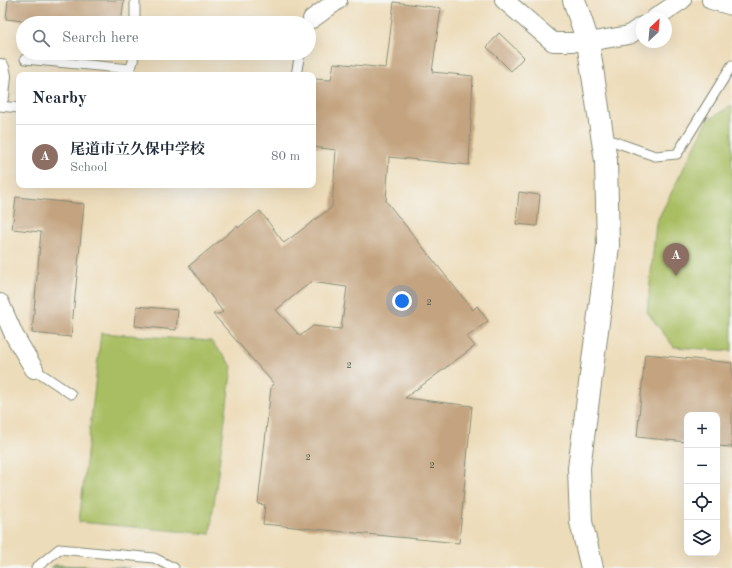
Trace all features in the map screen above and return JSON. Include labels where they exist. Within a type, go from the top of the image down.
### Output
[{"type":"street","points":[[316,16],[338,0]]},
{"type":"street","points":[[504,0],[553,42],[588,42],[629,35],[636,30]]},
{"type":"street","points":[[574,0],[588,42],[606,161],[608,246],[579,468],[581,522],[592,568]]},
{"type":"street","points":[[664,12],[682,0]]},
{"type":"street","points":[[711,0],[732,6]]},
{"type":"street","points":[[0,68],[2,76],[0,96]]},
{"type":"street","points":[[0,303],[14,335],[34,369]]},
{"type":"lane","points":[[135,16],[136,0]]},
{"type":"lane","points":[[33,60],[129,72],[133,60]]},
{"type":"lane","points":[[297,72],[299,60]]},
{"type":"lane","points":[[603,138],[655,156],[677,154],[732,65]]},
{"type":"lane","points":[[0,106],[16,108]]},
{"type":"lane","points":[[34,369],[71,394]]},
{"type":"lane","points":[[36,568],[59,549],[154,558],[174,568]]},
{"type":"green space","points":[[732,105],[732,351],[674,347],[647,312],[656,223],[708,120]]},
{"type":"green space","points":[[101,333],[211,341],[232,366],[210,534],[79,522]]},
{"type":"green space","points":[[55,565],[120,567],[130,568],[51,568]]},
{"type":"building","points":[[8,0],[124,0],[122,16],[16,16],[16,20],[6,19]]},
{"type":"building","points":[[394,2],[441,8],[432,72],[473,76],[469,165],[389,157],[386,201],[473,310],[477,306],[488,321],[467,337],[475,346],[405,398],[472,406],[459,543],[263,524],[265,505],[258,504],[271,387],[274,384],[213,314],[223,312],[189,266],[237,226],[238,228],[260,211],[284,243],[332,207],[336,150],[316,147],[316,79],[331,80],[334,63],[386,68]],"holes":[[[311,282],[347,287],[341,329],[313,326],[300,336],[276,310]]]},
{"type":"building","points":[[499,33],[524,57],[511,71],[487,47]]},
{"type":"building","points":[[519,192],[540,195],[537,226],[516,224]]},
{"type":"building","points":[[16,197],[84,204],[71,337],[32,333],[41,232],[12,229]]},
{"type":"building","points":[[137,306],[178,310],[176,330],[135,326]]},
{"type":"building","points":[[645,354],[732,363],[732,447],[720,446],[720,412],[684,412],[684,442],[637,437]]},
{"type":"place","name":"尾道市立久保中学校","points":[[676,276]]}]
